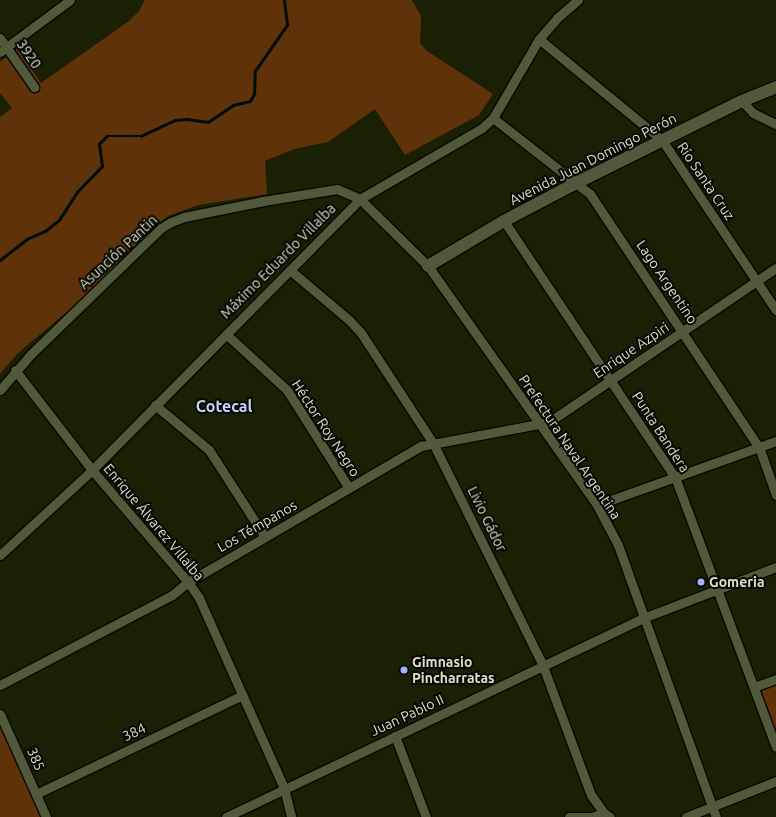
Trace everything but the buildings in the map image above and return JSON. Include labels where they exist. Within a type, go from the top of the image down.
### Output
[{"type":"street","points":[[3,49],[70,0]]},
{"type":"street","name":"Máximo Eduardo Villalba","points":[[0,555],[92,470],[226,334],[291,271],[360,198],[482,128],[493,118],[539,39],[557,18],[578,0]]},
{"type":"street","name":"3920","points":[[0,38],[3,49],[34,87]]},
{"type":"street","name":"Río Santa Cruz","points":[[539,39],[662,140],[776,310]]},
{"type":"street","name":"Avenida Juan Domingo Perón","points":[[428,266],[504,221],[578,182],[742,101],[776,87]]},
{"type":"street","points":[[742,101],[753,112],[776,124]]},
{"type":"street","name":"Lago Argentino","points":[[493,118],[578,182],[590,194],[683,331],[759,447],[776,495]]},
{"type":"street","name":"Asunción Pantin","points":[[0,390],[15,370],[161,228],[171,222],[184,217],[263,201],[337,189],[360,198]]},
{"type":"street","name":"Prefectura Naval Argentina","points":[[360,198],[428,266],[597,505],[618,545],[643,618],[716,817]]},
{"type":"street","name":"Punta Bandera","points":[[504,221],[675,477],[719,588],[776,747]]},
{"type":"street","name":"Enrique Azpiri","points":[[539,425],[549,422],[776,268]]},
{"type":"street","name":"Livio Gádor","points":[[291,271],[361,333],[433,443],[543,666],[591,795],[607,815]]},
{"type":"street","name":"Héctor Roy Negro","points":[[226,334],[287,390],[349,488]]},
{"type":"street","name":"Enrique Álvarez Villalba","points":[[15,370],[92,470],[188,582],[211,621],[284,788],[291,817]]},
{"type":"street","points":[[155,405],[209,450],[264,537]]},
{"type":"street","name":"Los Témpanos","points":[[0,685],[172,594],[188,582],[414,449],[433,443],[539,425]]},
{"type":"street","points":[[597,505],[776,441]]},
{"type":"street","name":"Juan Pablo II","points":[[226,817],[643,618],[776,567]]},
{"type":"street","points":[[754,687],[776,679]]},
{"type":"street","name":"384","points":[[36,794],[243,695]]},
{"type":"street","name":"385","points":[[0,714],[46,817]]},
{"type":"street","points":[[395,736],[426,817]]},
{"type":"street","points":[[686,817],[776,781]]},
{"type":"street","points":[[569,817],[607,815]]},
{"type":"shaded area","points":[[145,0],[412,0],[421,16],[420,43],[427,51],[493,94],[479,115],[405,155],[375,109],[328,142],[294,149],[265,161],[267,194],[198,205],[168,216],[152,228],[81,300],[18,353],[0,374],[0,117],[12,108],[0,93],[0,62],[17,49],[41,83],[129,21],[139,11]]},
{"type":"shaded area","points":[[776,683],[776,735],[759,689]]},
{"type":"shaded area","points":[[0,723],[42,817],[0,817]]},
{"type":"waterway","points":[[0,260],[27,239],[45,231],[59,220],[77,192],[102,166],[99,144],[107,136],[141,136],[175,120],[187,119],[208,122],[233,105],[250,101],[254,94],[255,71],[287,25],[284,0]]},
{"type":"place","name":"Gomeria","points":[[701,582]]},
{"type":"place","name":"Gimnasio Pincharratas","points":[[404,670]]},
{"type":"district","name":"Cotecal","points":[[224,406]]}]
